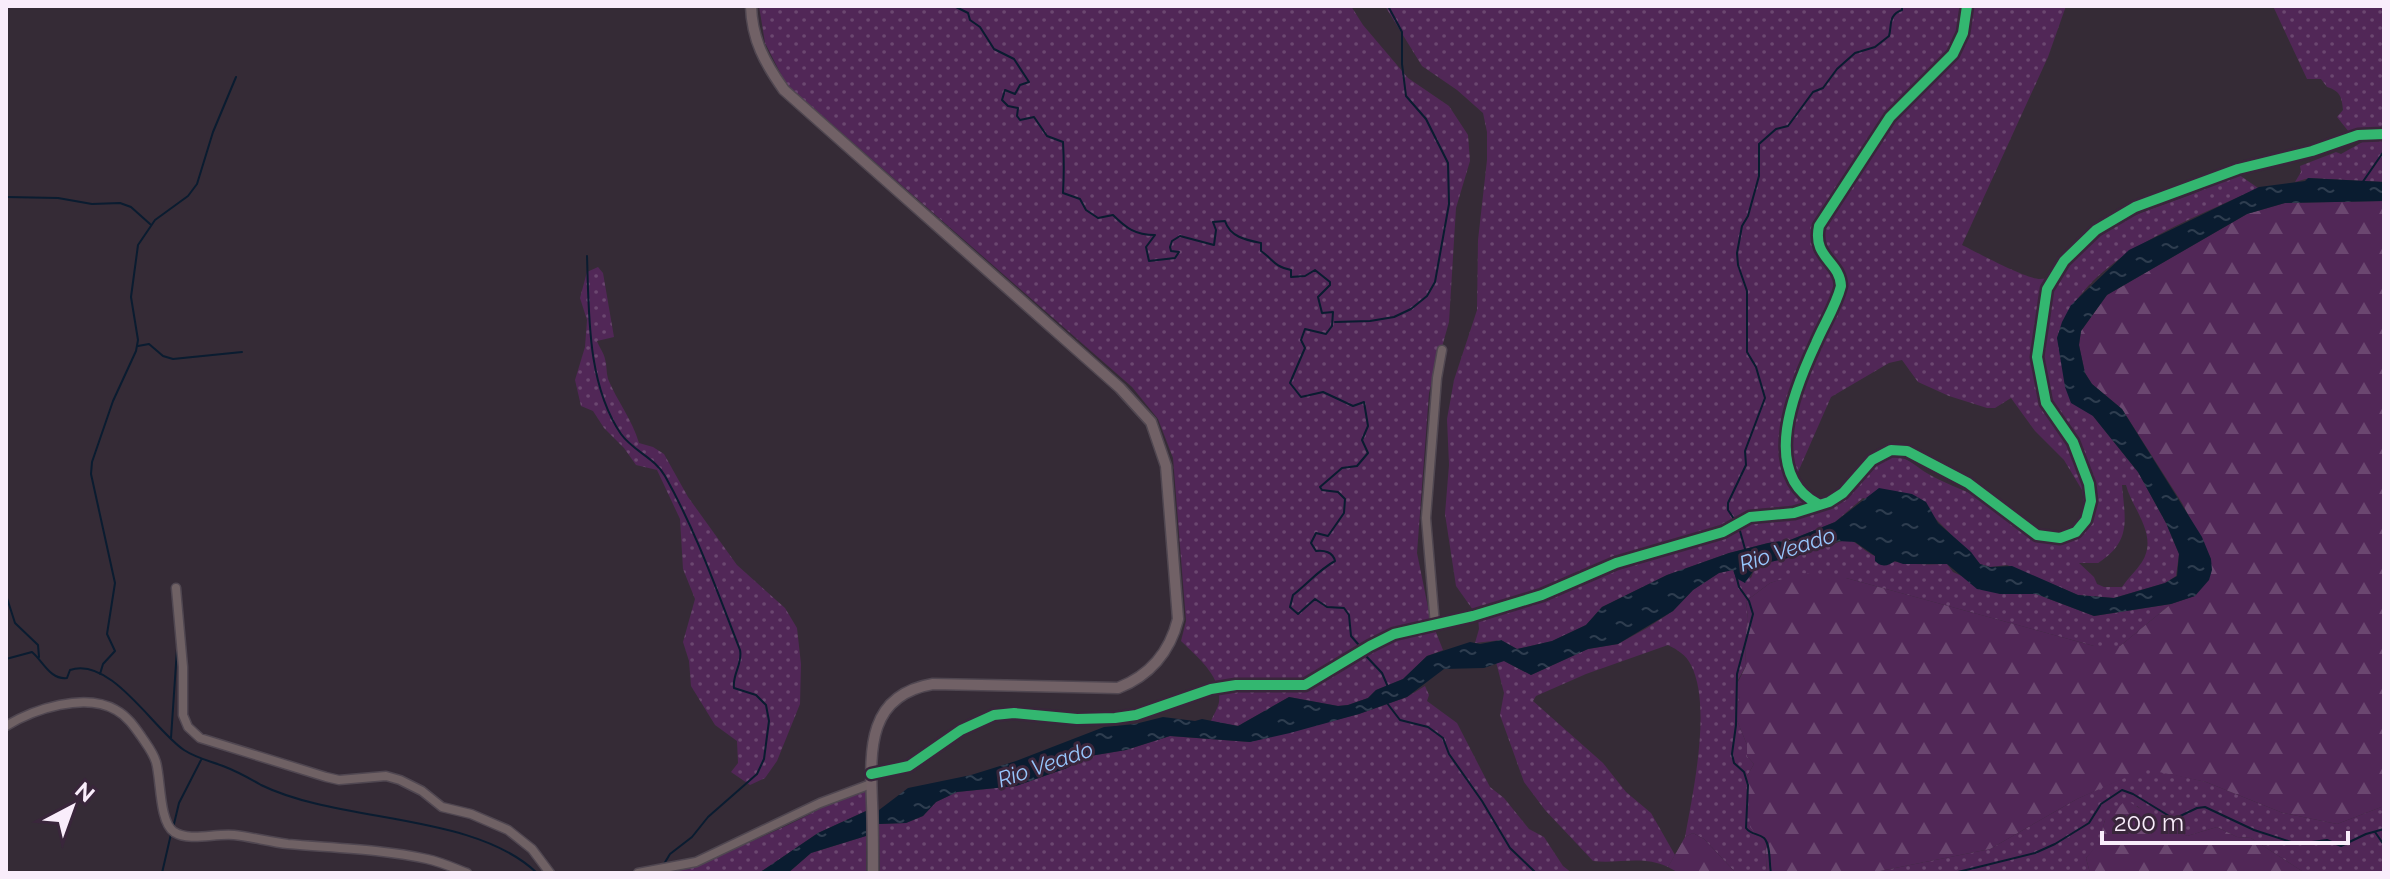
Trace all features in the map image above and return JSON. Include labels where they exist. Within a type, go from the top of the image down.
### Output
[{"type":"main road","points":[[751,6],[756,40],[763,59],[784,90],[1120,388],[1151,422],[1166,466],[1178,619],[1174,636],[1152,668],[1136,681],[1118,688],[933,684],[902,693],[880,719],[872,748],[873,873]]},
{"type":"street","points":[[1818,504],[1797,489],[1791,479],[1786,449],[1798,383],[1841,286],[1837,273],[1818,246],[1819,226],[1890,117],[1953,54],[1963,33],[1967,6]]},
{"type":"street","points":[[638,873],[696,862],[871,779],[909,766],[961,730],[994,715],[1014,713],[1077,719],[1115,718],[1136,715],[1211,689],[1236,685],[1305,685],[1383,638],[1542,595],[1616,563],[1723,532],[1750,517],[1794,513],[1829,502],[1843,493],[1879,455],[1900,449],[1987,494],[2037,535],[2060,538],[2076,532],[2084,524],[2090,508],[2089,484],[2069,435],[2046,403],[2037,357],[2042,311],[2055,272],[2096,230],[2135,207],[2238,169],[2304,154],[2358,135],[2384,134]]},
{"type":"street","points":[[1435,625],[1426,518],[1442,350]]},
{"type":"street","points":[[176,588],[183,667],[183,715],[188,727],[200,738],[339,780],[386,776],[400,780],[422,791],[442,807],[471,814],[508,830],[532,849],[550,873]]},
{"type":"street","points":[[6,726],[31,714],[79,703],[92,702],[114,709],[125,716],[151,750],[160,777],[166,823],[182,835],[233,835],[279,843],[403,855],[427,859],[467,873]]},
{"type":"green space","points":[[759,6],[1351,6],[1408,78],[1449,106],[1468,135],[1470,161],[1456,208],[1449,322],[1429,393],[1417,553],[1430,617],[1443,650],[1427,656],[1403,679],[1348,705],[1289,697],[1238,726],[1211,721],[1219,702],[1217,684],[1213,675],[1181,641],[1186,621],[1173,458],[1158,419],[1132,387],[786,84],[765,43]]},
{"type":"green space","points":[[1385,6],[2066,6],[2048,57],[1962,245],[2024,275],[2048,278],[2063,270],[2092,240],[2108,229],[2200,191],[2235,172],[2258,188],[2170,229],[2113,263],[2089,285],[2070,309],[2057,338],[2093,416],[2138,472],[2166,523],[2179,554],[2176,576],[2165,583],[2114,598],[2078,595],[2007,565],[1990,567],[1980,564],[1933,516],[1863,498],[1835,522],[1790,540],[1729,553],[1667,575],[1602,607],[1586,625],[1552,641],[1517,649],[1501,640],[1475,643],[1478,617],[1456,586],[1445,514],[1449,465],[1447,419],[1454,380],[1477,310],[1478,240],[1487,132],[1483,113],[1422,66]],"holes":[[[1902,360],[1918,382],[1949,396],[1987,408],[1995,408],[2011,398],[2035,431],[2064,460],[2082,490],[2086,514],[2078,530],[2052,539],[2032,535],[1981,499],[1932,476],[1905,459],[1887,457],[1873,462],[1838,495],[1825,501],[1810,500],[1791,488],[1831,397],[1889,363]],[[2122,485],[2126,485],[2143,522],[2148,542],[2142,562],[2122,587],[2104,587],[2097,584],[2079,563],[2098,563],[2117,546],[2125,519]]]},
{"type":"green space","points":[[2273,6],[2384,6],[2384,182],[2309,178],[2295,182],[2301,172],[2300,166],[2336,152],[2341,154],[2366,140],[2349,132],[2337,117],[2343,110],[2338,93],[2321,79],[2307,79]]},
{"type":"green space","points":[[2384,201],[2384,806],[2337,824],[2283,813],[2206,782],[2145,769],[2077,799],[1990,849],[1870,873],[1767,873],[1765,845],[1750,827],[1747,776],[1754,764],[1747,756],[1747,745],[1735,715],[1740,696],[1735,688],[1746,666],[1746,601],[1770,583],[1801,573],[1846,578],[2094,646],[2120,646],[2171,604],[2195,596],[2211,559],[2182,503],[2122,409],[2092,384],[2085,373],[2079,345],[2081,331],[2107,295],[2247,214],[2285,203]]},
{"type":"green space","points":[[598,267],[603,273],[614,337],[597,341],[608,379],[639,443],[664,454],[688,497],[737,565],[785,608],[797,628],[801,664],[800,704],[777,761],[765,778],[750,785],[731,772],[738,763],[737,741],[715,725],[691,686],[689,661],[683,642],[695,599],[683,569],[680,519],[657,470],[636,465],[593,411],[581,406],[575,380],[585,347],[587,320],[580,298],[587,272]]},
{"type":"green space","points":[[1848,539],[1884,559],[1911,564],[1947,564],[1953,572],[2000,594],[2036,594],[2094,616],[2171,604],[2120,646],[2094,646],[1846,578],[1770,583],[1746,601],[1746,666],[1738,680],[1740,696],[1735,715],[1747,745],[1747,756],[1754,764],[1747,776],[1747,784],[1765,845],[1767,873],[1736,873],[1704,839],[1693,833],[1685,837],[1699,750],[1700,703],[1691,665],[1687,658],[1668,645],[1586,674],[1536,696],[1533,701],[1603,763],[1626,792],[1651,813],[1675,855],[1668,867],[1640,861],[1593,861],[1545,810],[1524,782],[1500,715],[1504,693],[1496,662],[1504,661],[1531,675],[1588,649],[1618,644],[1673,611],[1693,590],[1719,573],[1732,570],[1751,578],[1754,570],[1766,563]]},
{"type":"green space","points":[[1425,686],[1429,695],[1427,701],[1457,723],[1490,787],[1504,798],[1529,829],[1544,837],[1563,866],[1572,873],[880,873],[879,824],[906,823],[923,816],[936,802],[957,792],[1016,786],[1067,768],[1084,757],[1126,750],[1170,736],[1250,742],[1359,714],[1407,697]]},
{"type":"green space","points":[[2145,768],[2206,782],[2283,813],[2337,824],[2384,806],[2384,873],[2305,873],[2251,838],[2237,837],[2217,827],[2187,836],[2137,806],[2105,820],[2098,845],[2086,858],[2090,873],[1870,873],[1990,849],[2077,799]]},
{"type":"green space","points":[[866,781],[866,811],[818,833],[759,873],[637,873],[661,865],[703,858],[766,835],[827,805]]},
{"type":"green space","points":[[2126,800],[2187,836],[2217,827],[2237,837],[2251,838],[2305,873],[2090,873],[2086,858],[2098,844],[2105,820]]},
{"type":"green space","points":[[1693,833],[1704,839],[1736,873],[1679,873],[1668,867],[1685,837]]},
{"type":"green space","points":[[866,836],[866,873],[788,873],[811,853]]},
{"type":"water","name":"Rio Veado","points":[[2308,178],[2384,182],[2384,201],[2285,203],[2247,214],[2107,295],[2081,331],[2079,345],[2085,373],[2092,384],[2122,409],[2202,537],[2212,570],[2209,580],[2195,596],[2171,604],[2094,616],[2036,594],[2000,594],[1977,589],[1947,564],[1903,564],[1895,561],[1883,565],[1855,542],[1838,541],[1766,563],[1754,570],[1745,583],[1736,578],[1733,570],[1719,573],[1693,590],[1673,611],[1618,644],[1588,649],[1531,675],[1504,661],[1484,668],[1444,669],[1407,697],[1290,733],[1250,742],[1170,736],[1126,750],[1084,757],[1067,768],[1016,786],[957,792],[936,802],[923,816],[906,823],[879,824],[879,810],[908,788],[971,775],[1016,761],[1104,727],[1163,717],[1202,719],[1238,726],[1289,697],[1348,705],[1403,679],[1427,656],[1470,642],[1480,644],[1501,640],[1517,649],[1552,641],[1586,625],[1602,607],[1667,575],[1729,553],[1790,540],[1835,522],[1879,488],[1912,494],[1926,502],[1938,523],[1980,564],[2012,566],[2078,595],[2114,598],[2165,583],[2177,576],[2179,554],[2138,472],[2093,416],[2071,403],[2065,387],[2057,338],[2062,322],[2071,305],[2129,250],[2259,187],[2305,181]]},
{"type":"water","points":[[866,811],[866,836],[811,853],[788,873],[759,873],[818,833]]},
{"type":"waterway","points":[[954,6],[968,13],[970,20],[980,27],[994,49],[1014,59],[1029,82],[1020,85],[1015,94],[1005,90],[1002,100],[1008,106],[1018,108],[1020,120],[1034,117],[1047,136],[1063,142],[1063,193],[1080,199],[1086,210],[1098,218],[1113,215],[1131,230],[1155,235],[1146,247],[1149,261],[1175,258],[1179,252],[1171,251],[1170,247],[1172,241],[1180,236],[1214,245],[1216,230],[1213,222],[1225,221],[1235,234],[1261,243],[1261,251],[1277,265],[1291,270],[1291,277],[1305,276],[1315,270],[1330,282],[1318,297],[1322,313],[1333,312],[1332,326],[1326,334],[1305,329],[1301,340],[1305,348],[1290,383],[1301,397],[1323,392],[1353,406],[1364,402],[1368,426],[1362,440],[1368,453],[1357,466],[1342,468],[1320,487],[1338,492],[1345,499],[1344,513],[1328,536],[1316,533],[1311,543],[1316,551],[1328,552],[1335,561],[1293,595],[1290,607],[1298,614],[1315,599],[1327,607],[1344,608],[1349,615],[1351,636],[1358,644]]},
{"type":"waterway","points":[[1335,322],[1394,317],[1427,296],[1435,282],[1449,204],[1448,163],[1426,119],[1406,96],[1402,32],[1388,6]]},
{"type":"waterway","points":[[1736,522],[1728,510],[1728,503],[1746,465],[1745,451],[1765,398],[1756,367],[1747,352],[1747,291],[1737,253],[1742,226],[1748,216],[1759,176],[1759,144],[1776,129],[1788,126],[1813,92],[1823,88],[1837,69],[1855,53],[1875,47],[1889,36],[1893,18],[1902,6]]},
{"type":"waterway","points":[[100,674],[103,664],[115,651],[107,634],[115,583],[91,474],[92,462],[113,401],[136,351],[138,340],[131,297],[138,245],[155,220],[188,196],[197,184],[213,132],[236,77]]},
{"type":"waterway","points":[[2362,183],[2384,151]]},
{"type":"waterway","points":[[6,197],[58,198],[92,204],[120,203],[131,207],[150,224]]},
{"type":"waterway","points":[[587,256],[592,348],[610,414],[626,440],[661,470],[687,518],[740,650],[734,688],[756,695],[766,705],[769,721],[764,759],[757,774],[708,817],[692,837],[670,854],[664,864]]},
{"type":"waterway","points":[[138,346],[149,344],[163,356],[173,359],[242,352]]},
{"type":"waterway","name":"Rio Veado","points":[[1740,531],[1745,549]]},
{"type":"waterway","name":"Rio Veado","points":[[1735,571],[1739,587],[1749,601],[1753,614],[1737,674],[1732,754],[1734,763],[1744,772],[1748,785],[1746,828],[1766,841],[1771,873]]},
{"type":"waterway","points":[[6,595],[15,623],[38,645],[39,657]]},
{"type":"waterway","points":[[171,738],[177,649]]},
{"type":"waterway","points":[[6,659],[32,652],[51,673],[61,678],[67,678],[70,670],[85,669],[101,674],[131,697],[172,740],[193,755],[293,797],[478,839],[510,853],[537,873]]},
{"type":"waterway","points":[[1366,656],[1382,673],[1388,687]]},
{"type":"waterway","points":[[1387,703],[1400,720],[1428,727],[1443,738],[1449,754],[1510,848],[1536,873]]},
{"type":"waterway","points":[[173,828],[179,803],[201,760]]},
{"type":"waterway","points":[[1954,873],[2035,853],[2055,844],[2089,823],[2101,804],[2122,790],[2174,819],[2205,807],[2254,830],[2297,844],[2327,840],[2341,846],[2384,829]]},
{"type":"waterway","points":[[2375,832],[2384,845]]},
{"type":"waterway","points":[[162,873],[171,834]]},
{"type":"cycle path","points":[[1818,504],[1800,490],[1790,472],[1786,451],[1787,429],[1799,383],[1841,286],[1836,271],[1819,245],[1819,226],[1890,117],[1953,54],[1963,33],[1967,6]]},
{"type":"cycle path","points":[[871,774],[909,766],[961,730],[994,715],[1014,713],[1077,719],[1115,718],[1136,715],[1211,689],[1236,685],[1305,685],[1394,634],[1473,616],[1542,595],[1616,563],[1723,532],[1750,517],[1794,513],[1829,502],[1843,493],[1872,460],[1891,450],[1907,451],[1968,483],[2037,535],[2060,538],[2076,532],[2086,520],[2091,501],[2089,484],[2073,442],[2046,403],[2037,357],[2047,289],[2064,261],[2096,230],[2135,207],[2238,169],[2312,151],[2358,135],[2384,134]]}]
